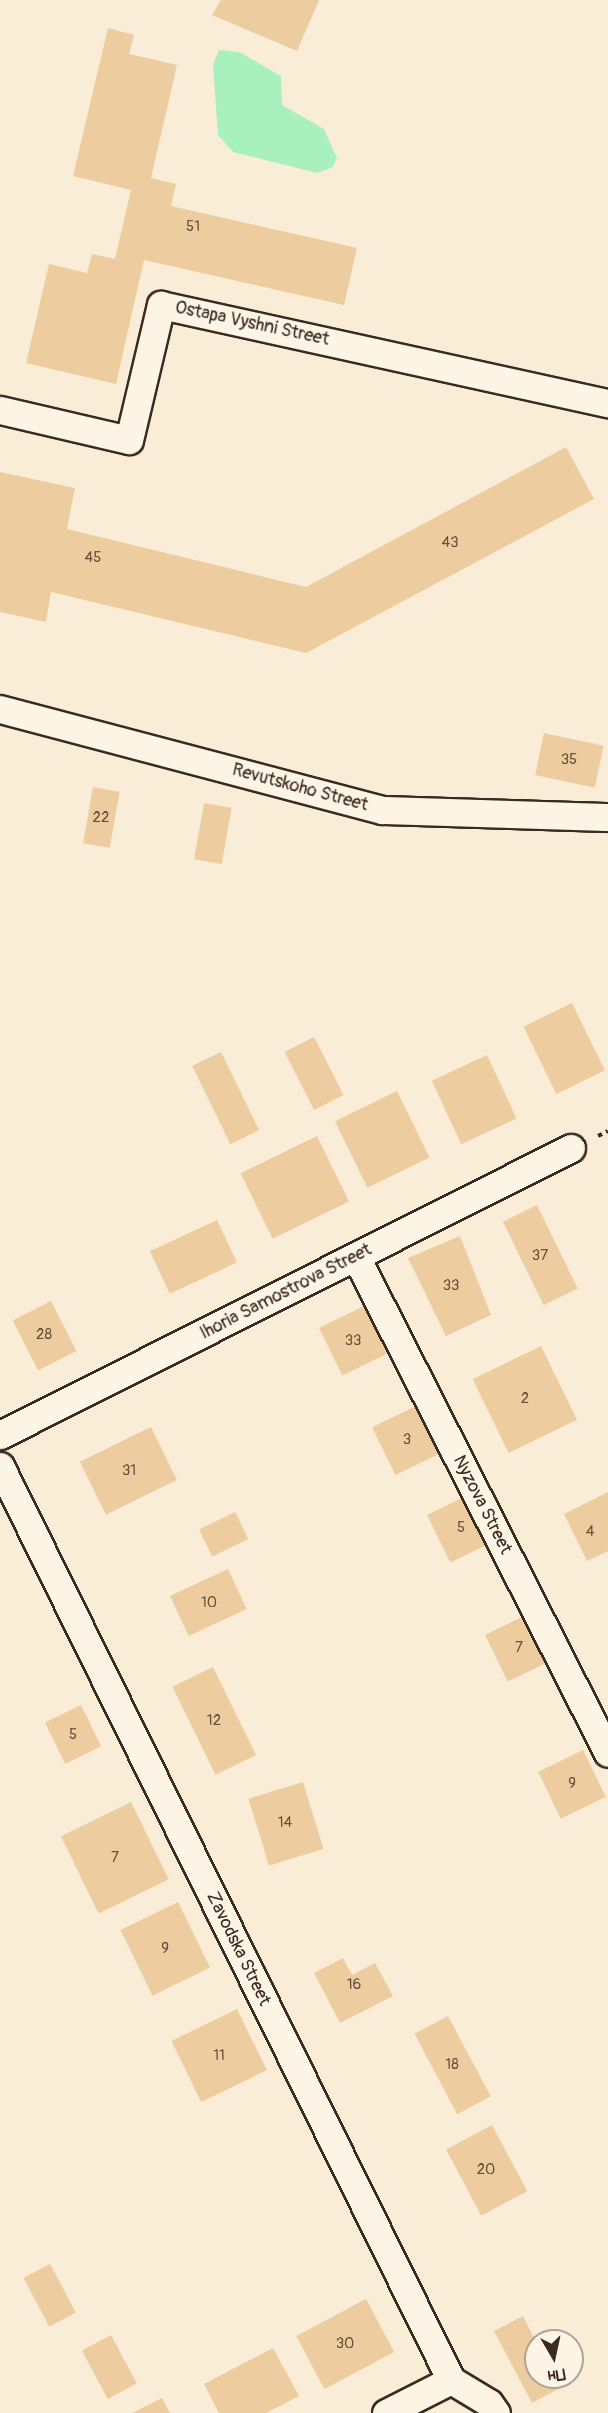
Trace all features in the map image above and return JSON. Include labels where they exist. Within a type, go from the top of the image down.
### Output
[{"type":"street","name":"Ostapa Vyshni Street","points":[[0,410],[129,440],[161,305],[608,403]]},
{"type":"street","name":"Revutskoho Street","points":[[0,709],[382,810],[608,817]]},
{"type":"street","name":"Ihoria Samostrova Street","points":[[0,1435],[572,1148]]},
{"type":"street","name":"Nyzova Street","points":[[356,1257],[608,1753]]},
{"type":"street","name":"Zavodska Street","points":[[0,1466],[451,2380]]},
{"type":"street","points":[[386,2413],[451,2380],[489,2403],[496,2413]]},
{"type":"green space","points":[[219,50],[239,52],[281,76],[282,105],[324,129],[337,158],[333,167],[317,173],[233,152],[218,135],[213,65]]},
{"type":"building","points":[[221,0],[319,0],[297,51],[212,15]]},
{"type":"building","points":[[108,28],[134,35],[129,54],[177,65],[151,178],[176,184],[171,206],[357,248],[344,305],[144,260],[116,384],[26,363],[49,264],[87,273],[92,254],[115,259],[131,190],[73,176]]},
{"type":"building","points":[[566,447],[594,499],[306,653],[51,592],[46,622],[0,612],[0,472],[75,488],[67,529],[306,587]]},
{"type":"building","points":[[544,733],[604,746],[595,788],[535,775]]},
{"type":"building","points":[[93,787],[120,792],[110,848],[83,843]]},
{"type":"building","points":[[204,803],[232,808],[222,864],[194,859]]},
{"type":"building","points":[[572,1003],[605,1070],[556,1094],[523,1027]]},
{"type":"building","points":[[314,1037],[344,1095],[314,1110],[285,1052]]},
{"type":"building","points":[[221,1052],[259,1130],[230,1144],[192,1066]]},
{"type":"building","points":[[487,1055],[517,1118],[461,1144],[432,1081]]},
{"type":"building","points":[[397,1091],[429,1158],[367,1188],[335,1121]]},
{"type":"building","points":[[317,1136],[349,1202],[273,1239],[241,1173]]},
{"type":"building","points":[[537,1205],[578,1289],[544,1305],[503,1222]]},
{"type":"building","points":[[217,1220],[237,1263],[170,1294],[150,1251]]},
{"type":"building","points":[[460,1236],[491,1315],[446,1336],[408,1258]]},
{"type":"building","points":[[51,1301],[76,1351],[38,1370],[13,1321]]},
{"type":"building","points":[[364,1306],[387,1354],[342,1376],[319,1328]]},
{"type":"building","points":[[541,1346],[577,1420],[509,1453],[473,1379]]},
{"type":"building","points":[[418,1405],[441,1453],[395,1475],[372,1427]]},
{"type":"building","points":[[151,1427],[177,1480],[106,1515],[80,1462]]},
{"type":"building","points":[[608,1492],[608,1551],[587,1561],[564,1514]]},
{"type":"building","points":[[472,1493],[495,1541],[450,1563],[427,1515]]},
{"type":"building","points":[[235,1512],[248,1539],[212,1556],[199,1530]]},
{"type":"building","points":[[228,1569],[247,1609],[189,1636],[170,1596]]},
{"type":"building","points":[[530,1613],[553,1660],[508,1682],[485,1635]]},
{"type":"building","points":[[213,1667],[256,1755],[216,1775],[173,1687]]},
{"type":"building","points":[[81,1705],[101,1746],[65,1764],[45,1723]]},
{"type":"building","points":[[583,1750],[606,1797],[561,1819],[538,1772]]},
{"type":"building","points":[[303,1782],[323,1849],[269,1866],[248,1799]]},
{"type":"building","points":[[131,1802],[169,1879],[99,1913],[61,1836]]},
{"type":"building","points":[[178,1902],[210,1968],[152,1996],[120,1930]]},
{"type":"building","points":[[343,1958],[352,1975],[375,1963],[393,1996],[340,2023],[314,1973]]},
{"type":"building","points":[[237,2009],[267,2070],[201,2102],[171,2041]]},
{"type":"building","points":[[448,2016],[491,2096],[457,2114],[414,2034]]},
{"type":"building","points":[[492,2125],[527,2191],[481,2216],[446,2149]]},
{"type":"building","points":[[50,2264],[76,2313],[49,2327],[24,2278]]},
{"type":"building","points":[[366,2299],[394,2352],[324,2389],[296,2336]]},
{"type":"building","points":[[523,2316],[530,2329],[524,2329],[524,2388],[494,2331]]},
{"type":"building","points":[[111,2335],[137,2384],[108,2399],[82,2350]]},
{"type":"building","points":[[273,2348],[299,2396],[266,2413],[219,2413],[204,2384]]},
{"type":"building","points":[[525,2389],[558,2389],[532,2403]]},
{"type":"building","points":[[162,2398],[170,2413],[132,2413]]}]
